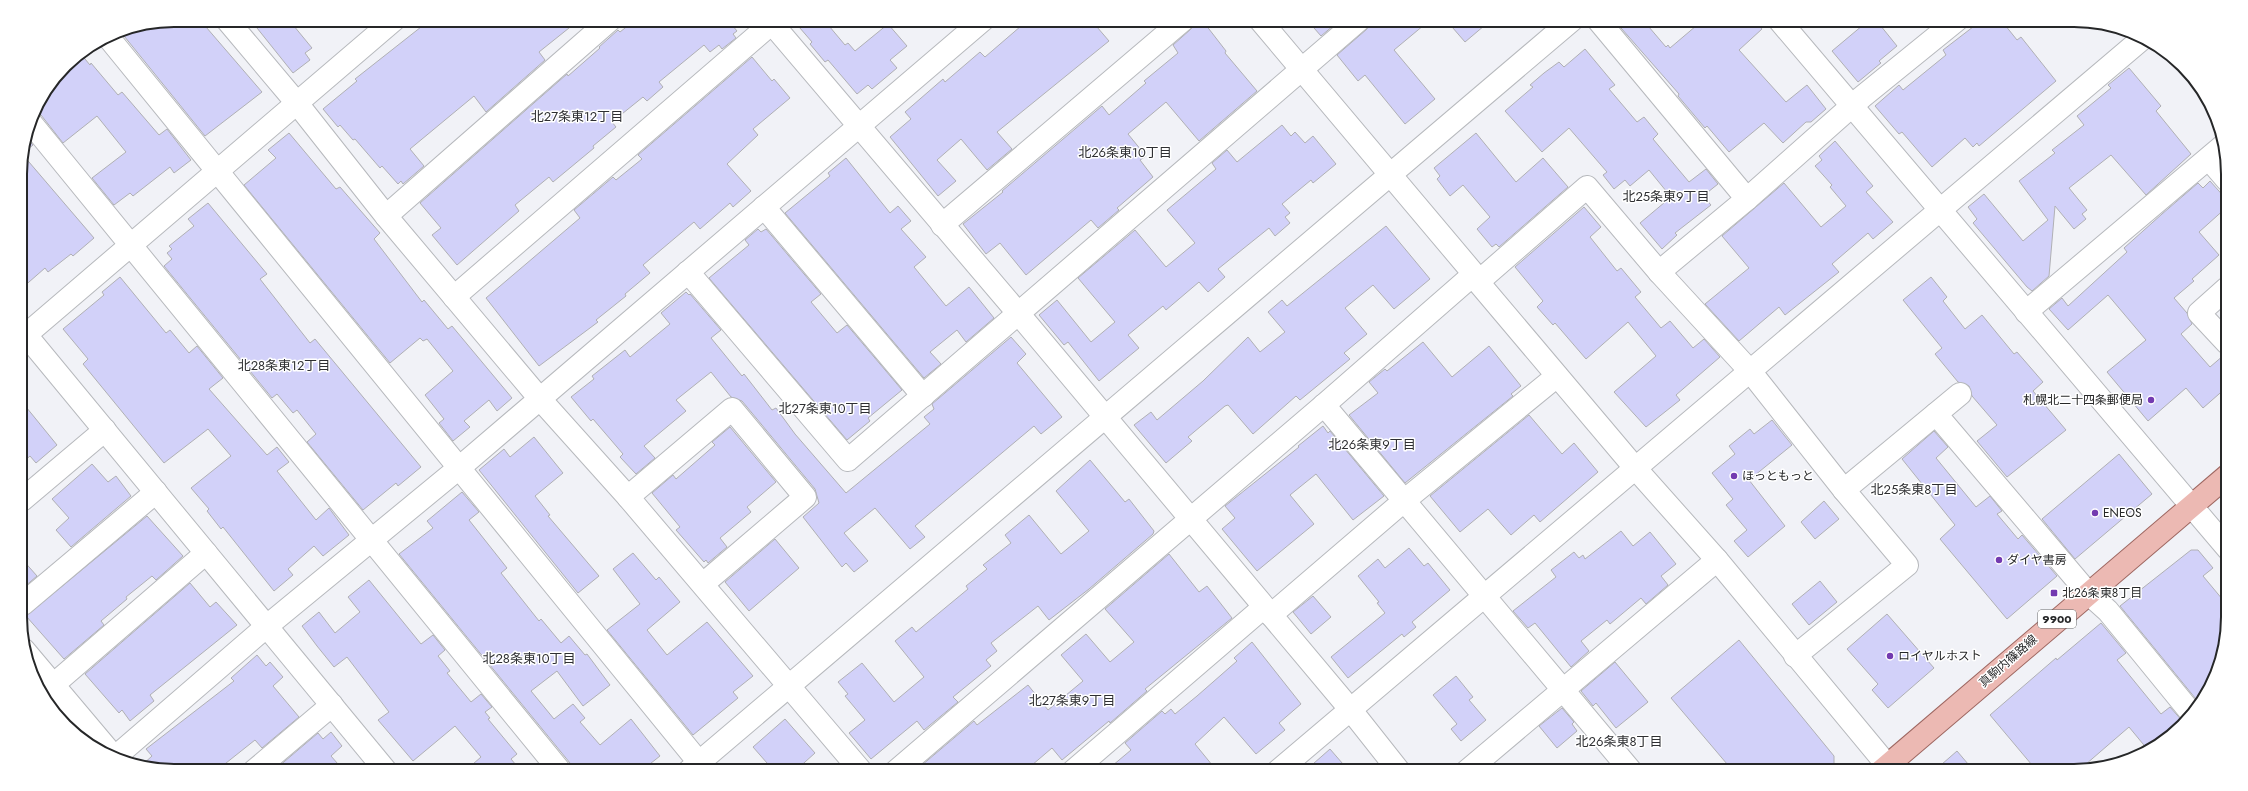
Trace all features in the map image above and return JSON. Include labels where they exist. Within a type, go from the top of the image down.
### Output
[{"type":"main road","name":"真駒内篠路線","points":[[1893,764],[2088,593],[2221,481]]},
{"type":"street","points":[[232,27],[296,102],[386,216],[540,399],[628,496],[788,687],[855,764]]},
{"type":"street","points":[[27,331],[131,245],[296,102],[386,27]]},
{"type":"street","points":[[386,216],[602,27]]},
{"type":"street","points":[[454,297],[770,27]]},
{"type":"street","points":[[778,27],[858,126],[1018,313],[1104,418],[1350,709],[1393,764]]},
{"type":"street","points":[[120,754],[267,626],[459,468],[975,27]]},
{"type":"street","points":[[942,225],[1175,27]]},
{"type":"street","points":[[1266,27],[1389,176],[1409,196],[1557,376],[1636,469],[1717,560],[1883,764]]},
{"type":"street","points":[[688,272],[848,460],[1351,27]]},
{"type":"street","points":[[702,764],[788,687],[1564,27]]},
{"type":"street","points":[[1604,27],[1747,199]]},
{"type":"street","points":[[1785,27],[2221,541]]},
{"type":"street","points":[[1659,272],[1747,199],[1851,106],[1947,27]]},
{"type":"street","points":[[112,41],[459,468],[695,764]]},
{"type":"street","points":[[1286,764],[1636,469],[1939,209],[2138,41]]},
{"type":"street","points":[[35,128],[554,764]]},
{"type":"street","points":[[2026,312],[2217,152],[2221,162]]},
{"type":"street","points":[[904,764],[1324,405],[1587,187],[1659,272],[1750,371],[1844,490],[1907,565],[1795,656]]},
{"type":"street","points":[[764,207],[923,396]]},
{"type":"street","points":[[2221,293],[2199,312],[2221,336]]},
{"type":"street","points":[[27,339],[105,430],[380,764]]},
{"type":"street","points":[[1081,764],[1267,611],[1406,500],[1557,376]]},
{"type":"street","points":[[1844,490],[1960,394]]},
{"type":"street","points":[[1324,405],[1406,500],[1562,690],[1625,764]]},
{"type":"street","points":[[628,496],[732,409],[805,497],[703,584]]},
{"type":"street","points":[[1936,414],[2088,593],[2108,611],[2188,709]]},
{"type":"street","points":[[27,496],[105,430]]},
{"type":"street","points":[[27,601],[156,492]]},
{"type":"street","points":[[53,685],[206,553]]},
{"type":"street","points":[[1475,764],[1717,560]]},
{"type":"street","points":[[35,663],[105,747]]},
{"type":"street","points":[[262,764],[332,705]]},
{"type":"building","points":[[206,27],[262,92],[205,136],[124,36],[155,28]]},
{"type":"building","points":[[295,27],[312,48],[305,53],[310,60],[293,73],[257,28]]},
{"type":"building","points":[[421,27],[570,27],[539,52],[545,60],[486,112],[474,96],[410,149],[424,166],[403,184],[401,181],[398,184],[382,166],[380,168],[355,139],[353,140],[340,125],[338,127],[323,109],[357,81],[355,79]]},
{"type":"building","points":[[626,27],[734,27],[737,31],[733,34],[736,38],[722,49],[719,45],[710,52],[704,45],[659,82],[663,87],[647,101],[643,97],[612,122],[616,127],[593,146],[594,148],[553,182],[549,177],[515,205],[519,211],[457,265],[432,235],[441,228],[420,203],[567,74],[568,76],[618,30],[620,32]]},
{"type":"building","points":[[799,27],[830,27],[845,45],[848,43],[855,51],[884,27],[891,27],[907,46],[890,60],[897,68],[872,89],[868,85],[857,94],[828,60],[825,62],[810,44],[812,42]]},
{"type":"building","points":[[1020,27],[1097,27],[1109,41],[997,132],[1012,149],[987,170],[961,139],[937,160],[956,181],[938,196],[890,137],[911,119],[905,112],[943,79],[945,82],[980,52],[985,57]]},
{"type":"building","points":[[1192,27],[1207,27],[1226,51],[1225,53],[1257,91],[1199,141],[1166,102],[1128,134],[1146,156],[1140,160],[1153,177],[1117,208],[1119,210],[1098,228],[1091,220],[1026,275],[1000,243],[986,254],[963,224],[1003,192],[1002,191],[1102,106],[1109,115],[1146,83],[1144,81],[1178,53],[1173,45]]},
{"type":"building","points":[[1313,27],[1332,27],[1321,36]]},
{"type":"building","points":[[1368,27],[1422,27],[1394,50],[1435,99],[1405,124],[1365,75],[1358,81],[1337,55]]},
{"type":"building","points":[[1452,27],[1483,27],[1465,42]]},
{"type":"building","points":[[1620,27],[1649,27],[1666,47],[1668,45],[1670,48],[1695,27],[1760,27],[1762,29],[1739,50],[1786,102],[1807,85],[1826,109],[1811,122],[1806,122],[1783,143],[1764,123],[1729,152],[1707,126],[1705,128],[1678,96],[1679,94]]},
{"type":"building","points":[[1861,27],[1882,27],[1897,46],[1879,61],[1881,63],[1858,82],[1832,51]]},
{"type":"building","points":[[1973,27],[2007,27],[2017,40],[2021,37],[2056,81],[1979,146],[1977,143],[1973,147],[1965,138],[1932,167],[1902,132],[1899,134],[1875,106],[1899,85],[1903,90],[1946,55],[1943,50]]},
{"type":"building","points":[[1585,49],[1615,85],[1609,89],[1637,122],[1644,117],[1658,134],[1653,139],[1689,182],[1706,169],[1718,184],[1703,196],[1711,205],[1675,233],[1677,235],[1662,249],[1640,223],[1671,197],[1649,170],[1630,186],[1625,180],[1614,189],[1603,175],[1607,172],[1569,128],[1542,152],[1505,111],[1533,87],[1530,85],[1544,73],[1559,62],[1564,67]]},
{"type":"building","points":[[752,57],[772,81],[774,79],[790,98],[753,129],[758,135],[727,164],[751,191],[733,207],[730,203],[700,229],[694,222],[643,265],[650,273],[625,294],[626,296],[596,320],[598,322],[539,366],[486,298],[580,218],[574,210],[613,177],[616,180],[642,159],[638,155]]},
{"type":"building","points":[[84,58],[90,65],[91,63],[118,95],[122,92],[159,135],[167,129],[191,160],[174,173],[170,167],[133,196],[130,193],[114,205],[92,178],[126,152],[97,116],[63,143],[40,114],[42,109],[57,85],[70,70]]},
{"type":"building","points":[[2129,68],[2161,106],[2156,111],[2191,154],[2146,195],[2111,155],[2069,188],[2087,210],[2082,214],[2086,219],[2074,229],[2055,206],[2049,276],[2032,291],[1973,223],[1977,219],[1968,207],[1984,194],[2023,241],[2048,220],[2019,181],[2055,153],[2052,150],[2084,125],[2077,116],[2111,88],[2108,85]]},
{"type":"building","points":[[1282,125],[1291,136],[1295,132],[1305,143],[1313,136],[1336,164],[1313,183],[1311,180],[1282,204],[1290,213],[1285,217],[1290,223],[1275,236],[1269,228],[1218,269],[1225,277],[1208,292],[1199,282],[1166,310],[1163,306],[1128,335],[1139,348],[1099,381],[1068,342],[1064,345],[1039,315],[1057,300],[1091,342],[1115,322],[1078,278],[1135,230],[1166,267],[1195,243],[1167,210],[1216,169],[1212,163],[1227,150],[1237,162]]},
{"type":"building","points":[[289,133],[336,189],[340,187],[380,233],[374,239],[422,302],[424,300],[448,329],[452,326],[512,398],[497,411],[489,400],[464,421],[470,427],[453,441],[439,423],[444,419],[425,395],[453,371],[427,339],[423,341],[420,338],[390,363],[244,185],[276,158],[268,150]]},
{"type":"building","points":[[1476,133],[1516,182],[1543,158],[1568,187],[1499,247],[1496,244],[1492,247],[1477,229],[1490,217],[1463,185],[1450,196],[1437,179],[1440,176],[1434,168]]},
{"type":"building","points":[[1835,141],[1873,186],[1866,192],[1893,222],[1873,239],[1868,233],[1832,264],[1839,272],[1785,315],[1779,307],[1739,341],[1705,304],[1749,268],[1722,236],[1784,183],[1821,227],[1846,206],[1830,187],[1832,185],[1815,166],[1822,160],[1819,156]]},
{"type":"building","points":[[846,158],[890,213],[898,206],[911,221],[901,229],[926,257],[914,267],[946,306],[969,287],[994,318],[966,342],[957,330],[930,352],[941,364],[924,378],[785,213],[830,176],[828,173]]},
{"type":"building","points":[[27,160],[94,238],[73,256],[71,254],[48,272],[45,268],[27,284]]},
{"type":"building","points":[[2210,181],[2221,193],[2221,212],[2199,232],[2219,255],[2192,279],[2194,281],[2174,298],[2187,313],[2192,324],[2181,334],[2210,367],[2221,358],[2221,392],[2203,408],[2186,388],[2148,421],[2107,372],[2146,340],[2108,295],[2068,330],[2049,309],[2062,298],[2068,306],[2127,252],[2124,248],[2162,214],[2198,183],[2203,188]]},
{"type":"building","points":[[208,203],[267,274],[260,279],[310,343],[315,339],[421,467],[398,486],[396,483],[363,510],[307,442],[316,434],[297,410],[293,413],[277,394],[272,398],[164,266],[172,259],[167,253],[172,249],[169,246],[194,226],[188,219]]},
{"type":"building","points":[[1584,207],[1601,227],[1590,237],[1617,271],[1621,268],[1641,292],[1635,297],[1661,328],[1670,321],[1693,348],[1704,339],[1720,357],[1676,395],[1680,400],[1646,427],[1614,392],[1656,356],[1628,322],[1586,359],[1555,323],[1553,325],[1537,307],[1543,301],[1515,267]]},
{"type":"building","points":[[1386,226],[1430,279],[1394,309],[1373,285],[1345,308],[1367,334],[1344,353],[1350,359],[1300,400],[1296,396],[1253,434],[1228,405],[1225,406],[1188,437],[1192,441],[1166,463],[1134,425],[1151,412],[1157,420],[1203,381],[1248,337],[1260,352],[1285,332],[1268,312],[1282,300],[1287,306]]},
{"type":"building","points":[[758,229],[761,232],[766,229],[821,294],[811,302],[837,333],[847,325],[902,390],[868,418],[870,421],[847,440],[709,278],[749,245],[745,240]]},
{"type":"building","points":[[120,277],[166,333],[170,330],[189,353],[197,346],[223,378],[209,389],[267,455],[277,447],[289,462],[277,471],[316,520],[329,508],[349,535],[323,556],[314,546],[288,569],[293,575],[274,591],[223,527],[221,529],[207,511],[209,509],[191,488],[231,456],[208,429],[164,463],[83,364],[88,359],[63,329],[104,295],[102,292]]},
{"type":"building","points":[[1931,277],[1947,297],[1943,301],[1965,329],[1982,315],[2014,354],[2017,352],[2043,382],[2033,391],[2066,430],[2007,477],[1977,441],[1997,425],[1972,396],[1969,386],[1958,382],[1935,354],[1942,348],[1903,300]]},
{"type":"building","points":[[686,292],[689,295],[690,294],[721,330],[711,338],[742,376],[744,374],[772,410],[776,408],[795,434],[846,493],[930,424],[924,417],[934,409],[932,404],[1011,337],[1026,354],[1017,363],[1062,417],[1041,434],[1034,426],[915,526],[925,537],[910,549],[875,508],[844,533],[868,561],[854,572],[846,563],[842,567],[803,517],[819,503],[815,489],[742,401],[731,397],[711,372],[676,400],[686,411],[644,446],[655,458],[636,474],[620,457],[623,454],[593,419],[591,421],[571,397],[594,379],[592,376],[625,350],[630,357],[670,324],[661,313]]},
{"type":"building","points":[[1423,342],[1452,377],[1489,346],[1521,386],[1511,394],[1513,396],[1405,483],[1349,415],[1378,393],[1369,382],[1385,369],[1387,371]]},
{"type":"building","points":[[27,408],[57,445],[36,463],[30,456],[27,459]]},
{"type":"building","points":[[1529,415],[1562,454],[1574,443],[1598,472],[1540,522],[1534,515],[1511,535],[1488,509],[1460,532],[1430,496]]},
{"type":"building","points":[[1772,420],[1792,445],[1749,480],[1785,526],[1748,557],[1734,541],[1747,530],[1726,505],[1733,499],[1712,473],[1735,454],[1729,446],[1750,429],[1754,434]]},
{"type":"building","points":[[1323,426],[1328,433],[1330,431],[1384,496],[1353,520],[1316,474],[1290,495],[1314,524],[1257,571],[1222,529],[1235,518],[1225,506]]},
{"type":"building","points":[[730,427],[776,482],[747,507],[751,512],[720,538],[727,547],[708,563],[706,560],[704,562],[676,530],[680,527],[652,493],[673,475],[676,479],[715,445],[712,442]]},
{"type":"building","points":[[1934,431],[1948,447],[1936,458],[1976,507],[1990,496],[2002,511],[1997,514],[2018,539],[2022,535],[2057,576],[2007,619],[1940,539],[1955,525],[1902,459]]},
{"type":"building","points":[[534,437],[563,473],[535,496],[550,515],[548,516],[599,576],[578,593],[479,470],[504,449],[510,457]]},
{"type":"building","points":[[2119,454],[2152,494],[2075,559],[2042,519]]},
{"type":"building","points":[[1090,460],[1125,502],[1129,499],[1154,531],[1153,534],[1089,589],[1049,620],[1038,606],[991,643],[997,651],[986,660],[991,666],[953,697],[958,702],[924,730],[917,721],[871,759],[849,733],[865,720],[845,696],[848,694],[838,682],[862,663],[894,702],[924,677],[895,641],[912,627],[916,632],[968,589],[966,586],[987,569],[983,565],[1011,543],[1005,535],[1029,515],[1061,554],[1089,531],[1056,491]]},
{"type":"building","points":[[92,464],[108,482],[116,476],[131,496],[71,547],[56,530],[69,518],[52,499]]},
{"type":"building","points":[[462,492],[479,512],[469,520],[507,568],[501,573],[539,621],[541,619],[561,643],[569,636],[585,655],[587,654],[610,685],[583,706],[557,671],[531,691],[554,719],[573,704],[585,718],[580,722],[600,745],[631,719],[660,756],[650,764],[570,764],[399,554],[433,528],[427,521]]},
{"type":"building","points":[[1824,501],[1839,519],[1815,539],[1801,522]]},
{"type":"building","points":[[147,516],[183,556],[156,580],[152,576],[126,597],[127,599],[101,621],[104,625],[64,659],[27,617],[27,615]]},
{"type":"building","points":[[1621,531],[1633,546],[1650,532],[1676,564],[1661,576],[1668,585],[1646,604],[1641,598],[1610,624],[1607,620],[1581,641],[1589,651],[1571,667],[1535,623],[1528,628],[1513,611],[1556,577],[1551,570],[1574,552],[1579,558],[1583,555],[1585,559]]},
{"type":"building","points":[[775,539],[799,568],[749,611],[725,582]]},
{"type":"building","points":[[1409,548],[1424,566],[1428,563],[1450,590],[1412,622],[1416,627],[1404,637],[1402,634],[1348,678],[1331,657],[1385,613],[1377,603],[1379,602],[1358,576],[1378,559],[1385,568]]},
{"type":"building","points":[[2191,550],[2198,550],[2213,568],[2203,576],[2221,598],[2220,636],[2210,673],[2196,699],[2120,606]]},
{"type":"building","points":[[633,553],[656,580],[659,577],[680,602],[647,630],[667,655],[707,622],[753,676],[733,692],[738,698],[693,735],[607,630],[640,604],[613,569]]},
{"type":"building","points":[[1169,554],[1199,592],[1207,586],[1232,618],[1145,689],[1147,691],[1110,723],[1109,721],[1062,760],[1052,748],[1033,764],[923,764],[974,721],[977,725],[1028,685],[1048,710],[1083,681],[1061,655],[1086,634],[1110,662],[1134,642],[1105,609]]},
{"type":"building","points":[[27,565],[37,576],[27,585]]},
{"type":"building","points":[[369,580],[421,644],[433,635],[445,650],[438,656],[450,671],[447,673],[471,702],[481,694],[492,707],[485,712],[490,718],[488,719],[517,754],[511,759],[515,764],[473,764],[481,757],[455,726],[413,761],[378,720],[389,712],[347,657],[334,667],[302,626],[319,612],[335,633],[360,612],[348,597]]},
{"type":"building","points":[[1820,581],[1837,602],[1809,625],[1792,604]]},
{"type":"building","points":[[190,583],[210,607],[216,602],[237,625],[150,695],[154,701],[130,721],[122,710],[119,713],[85,674]]},
{"type":"building","points":[[1313,596],[1331,617],[1311,634],[1293,612]]},
{"type":"building","points":[[1887,614],[1934,668],[1888,708],[1872,690],[1878,684],[1847,649]]},
{"type":"building","points":[[2101,623],[2126,653],[2117,660],[2161,714],[2170,707],[2180,719],[2163,734],[2144,746],[2129,727],[2087,764],[2031,764],[1990,715],[2056,658],[2057,660]]},
{"type":"building","points":[[1739,640],[1834,756],[1834,764],[1727,764],[1671,698]]},
{"type":"building","points":[[1252,642],[1301,704],[1279,723],[1285,730],[1256,754],[1224,717],[1195,744],[1211,764],[1114,764],[1131,750],[1125,743],[1162,711],[1165,714],[1171,709],[1175,714],[1237,661],[1234,658]]},
{"type":"building","points":[[257,655],[266,666],[270,662],[283,677],[273,686],[299,717],[262,748],[255,740],[225,764],[165,764],[146,761],[152,756],[146,749],[234,681],[231,678]]},
{"type":"building","points":[[1615,662],[1648,702],[1616,728],[1596,703],[1593,706],[1581,691]]},
{"type":"building","points":[[1456,676],[1473,697],[1469,700],[1486,720],[1461,741],[1451,729],[1457,724],[1433,695]]},
{"type":"building","points":[[1562,708],[1574,722],[1572,724],[1577,731],[1557,748],[1539,726]]},
{"type":"building","points":[[785,719],[815,753],[803,764],[768,764],[753,747]]},
{"type":"building","points":[[331,732],[342,746],[331,756],[338,764],[282,764],[318,733],[323,739]]},
{"type":"building","points":[[1330,749],[1343,764],[1313,764]]},
{"type":"building","points":[[1957,751],[1968,764],[1942,764]]},
{"type":"place","name":"札幌北二十四条郵便局","points":[[2151,400]]},
{"type":"place","name":"ほっともっと","points":[[1734,476]]},
{"type":"place","name":"ENEOS","points":[[2095,513]]},
{"type":"place","name":"ダイヤ書房","points":[[1999,560]]},
{"type":"place","name":"北26条東8丁目","points":[[2054,593]]},
{"type":"place","name":"ロイヤルホスト","points":[[1890,656]]},
{"type":"district","name":"北27条東12丁目","points":[[577,116]]},
{"type":"district","name":"北26条東10丁目","points":[[1125,152]]},
{"type":"district","name":"北25条東9丁目","points":[[1666,196]]},
{"type":"district","name":"北28条東12丁目","points":[[284,365]]},
{"type":"district","name":"北27条東10丁目","points":[[825,408]]},
{"type":"district","name":"北26条東9丁目","points":[[1372,444]]},
{"type":"district","name":"北25条東8丁目","points":[[1914,489]]},
{"type":"district","name":"北28条東10丁目","points":[[529,658]]},
{"type":"district","name":"北27条東9丁目","points":[[1072,700]]},
{"type":"district","name":"北26条東8丁目","points":[[1619,741]]}]
